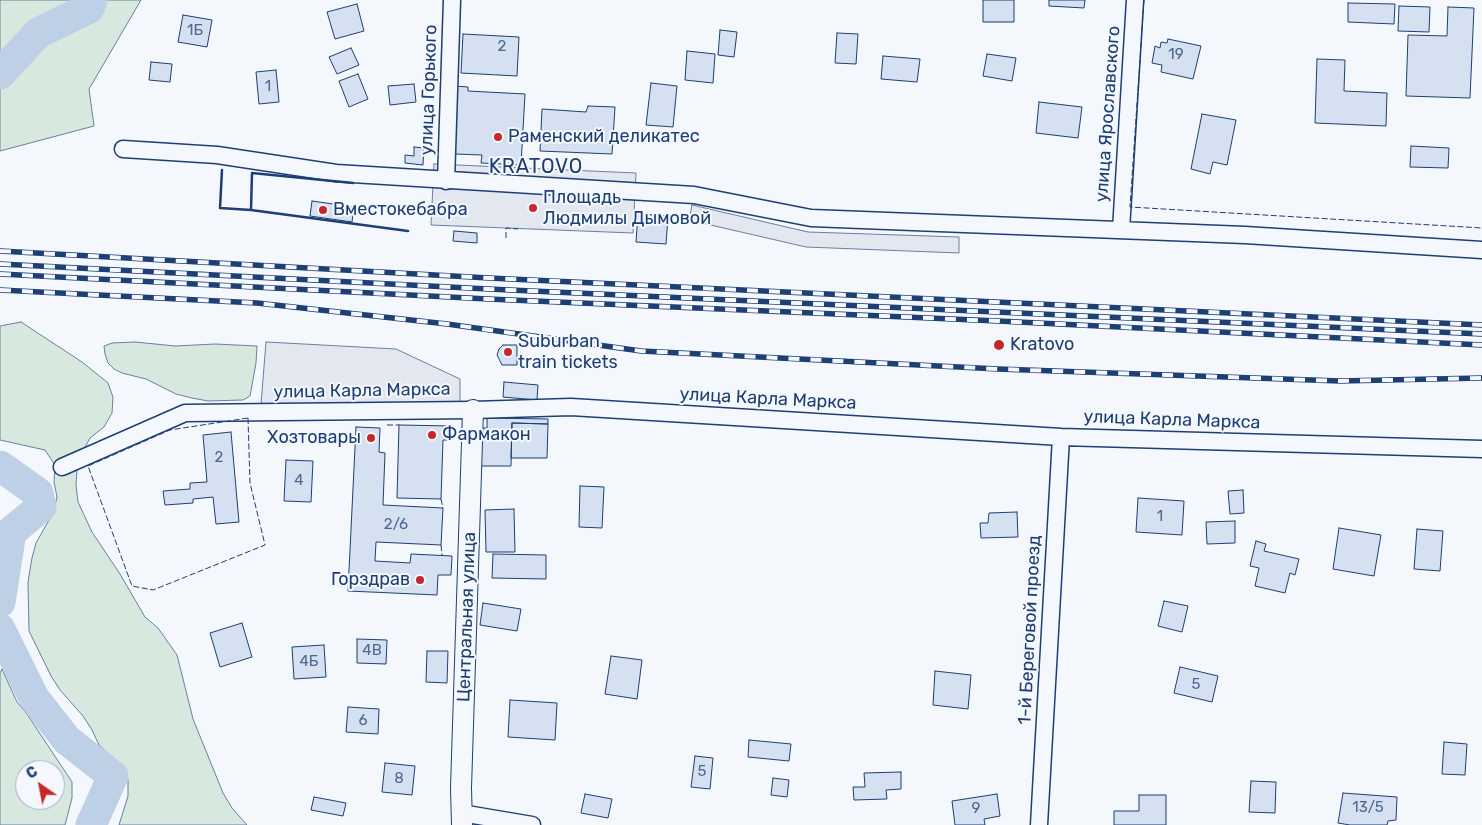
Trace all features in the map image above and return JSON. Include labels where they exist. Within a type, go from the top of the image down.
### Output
[{"type":"street","name":"улица Горького","points":[[446,181],[452,0]]},
{"type":"street","name":"улица Ярославского","points":[[1121,230],[1135,0]]},
{"type":"street","points":[[123,149],[217,155],[336,174],[694,195],[811,218],[1245,235],[1482,250]]},
{"type":"street","name":"улица Карла Маркса","points":[[62,467],[185,413],[570,407],[1060,437],[1482,449]]},
{"type":"street","name":"Центральная улица","points":[[461,819],[473,410]]},
{"type":"street","name":"1-й Береговой проезд","points":[[1039,825],[1060,437]]},
{"type":"street","points":[[461,819],[532,825]]},
{"type":"shaded area","points":[[0,0],[141,0],[89,89],[94,126],[0,151]]},
{"type":"shaded area","name":"Площадь Людмилы Дымовой","points":[[434,164],[636,173],[633,233],[431,225]]},
{"type":"shaded area","points":[[692,205],[808,232],[959,237],[959,253],[806,247],[689,220]]},
{"type":"shaded area","points":[[21,322],[82,362],[108,383],[113,397],[112,413],[104,427],[90,438],[82,453],[77,470],[78,502],[92,532],[120,574],[145,617],[158,628],[177,655],[193,719],[223,793],[232,808],[247,825],[119,825],[128,796],[128,780],[121,765],[99,745],[83,716],[60,690],[29,631],[28,582],[32,558],[36,543],[53,513],[57,497],[54,482],[55,465],[45,450],[0,440],[0,326]]},
{"type":"shaded area","points":[[135,342],[175,346],[215,344],[257,346],[250,396],[243,400],[208,401],[192,398],[176,394],[146,379],[122,373],[108,363],[104,346],[112,343]]},
{"type":"shaded area","points":[[266,342],[396,349],[460,379],[460,407],[261,404]]},
{"type":"shaded area","points":[[2,669],[17,702],[57,760],[15,760],[15,810],[65,810],[65,771],[72,782],[72,798],[65,825],[0,825],[0,673]]},
{"type":"building","points":[[983,0],[1014,0],[1014,22],[983,22]]},
{"type":"building","points":[[1049,0],[1085,0],[1084,8],[1049,6]]},
{"type":"building","points":[[1348,3],[1395,4],[1394,24],[1348,22]]},
{"type":"building","points":[[357,4],[364,31],[335,39],[327,12]]},
{"type":"building","points":[[1399,6],[1430,7],[1429,32],[1398,31]]},
{"type":"building","points":[[1448,7],[1474,8],[1470,98],[1406,96],[1408,35],[1447,36]]},
{"type":"building","points":[[183,15],[212,20],[207,47],[178,42]]},
{"type":"building","points":[[720,30],[737,32],[734,57],[718,55]]},
{"type":"building","points":[[837,33],[858,34],[856,64],[835,63]]},
{"type":"building","points":[[463,34],[519,37],[517,76],[461,73]]},
{"type":"building","points":[[1168,39],[1201,46],[1193,79],[1161,72],[1162,65],[1152,63],[1155,46],[1160,48],[1161,42],[1167,43]]},
{"type":"building","points":[[351,48],[359,65],[337,74],[329,57]]},
{"type":"building","points":[[687,51],[715,54],[713,83],[685,80]]},
{"type":"building","points":[[987,54],[1016,58],[1012,81],[983,76]]},
{"type":"building","points":[[883,56],[920,59],[917,82],[881,79]]},
{"type":"building","points":[[1317,59],[1345,60],[1344,91],[1387,93],[1386,126],[1315,123]]},
{"type":"building","points":[[151,62],[172,64],[170,82],[149,80]]},
{"type":"building","points":[[276,70],[279,102],[259,104],[256,72]]},
{"type":"building","points":[[358,74],[368,99],[349,107],[339,81]]},
{"type":"building","points":[[651,83],[677,86],[673,127],[646,125]]},
{"type":"building","points":[[414,84],[416,102],[390,105],[388,86]]},
{"type":"building","points":[[454,86],[468,87],[468,91],[525,94],[521,165],[481,163],[482,155],[454,154],[457,100],[453,100]]},
{"type":"building","points":[[1039,102],[1082,107],[1078,138],[1036,133]]},
{"type":"building","points":[[588,106],[615,107],[612,154],[540,151],[542,109],[586,112]]},
{"type":"building","points":[[1202,114],[1236,120],[1227,165],[1213,162],[1210,174],[1191,169]]},
{"type":"building","points":[[1411,146],[1449,148],[1448,168],[1410,167]]},
{"type":"building","points":[[414,147],[424,148],[423,165],[405,163],[405,155],[414,156]]},
{"type":"building","points":[[312,201],[354,207],[352,222],[310,216]]},
{"type":"building","points":[[638,214],[668,216],[666,244],[636,242]]},
{"type":"building","points":[[454,231],[477,233],[477,243],[453,241]]},
{"type":"building","name":"Suburban train tickets","points":[[503,345],[517,345],[517,365],[502,365],[497,355]]},
{"type":"building","points":[[504,382],[538,385],[537,400],[503,397]]},
{"type":"building","points":[[487,418],[548,419],[548,424],[512,423],[511,466],[481,466],[482,428],[487,428]]},
{"type":"building","points":[[512,423],[548,424],[547,458],[511,458]]},
{"type":"building","points":[[399,425],[452,426],[452,440],[443,440],[441,499],[397,498]]},
{"type":"building","points":[[356,427],[380,428],[379,452],[385,453],[383,505],[443,508],[441,545],[376,542],[375,561],[410,563],[411,554],[452,556],[451,575],[438,575],[437,595],[348,591]]},
{"type":"building","points":[[231,432],[239,522],[216,524],[213,497],[193,499],[193,503],[165,505],[163,491],[190,489],[190,483],[207,482],[203,435]]},
{"type":"building","points":[[286,460],[313,461],[311,502],[284,501]]},
{"type":"building","points":[[580,486],[604,487],[602,528],[579,527]]},
{"type":"building","points":[[1243,490],[1244,513],[1230,514],[1228,491]]},
{"type":"building","points":[[1138,498],[1184,501],[1182,535],[1136,532]]},
{"type":"building","points":[[514,509],[515,552],[486,552],[485,510]]},
{"type":"building","points":[[1017,512],[1018,537],[981,538],[980,523],[988,523],[989,513]]},
{"type":"building","points":[[1235,521],[1235,543],[1207,544],[1206,522]]},
{"type":"building","points":[[1339,528],[1381,535],[1374,576],[1333,569]]},
{"type":"building","points":[[1417,529],[1443,531],[1440,571],[1414,569]]},
{"type":"building","points":[[1256,541],[1266,544],[1264,551],[1299,559],[1295,575],[1290,573],[1285,593],[1255,586],[1259,568],[1250,566]]},
{"type":"building","points":[[493,554],[546,555],[546,579],[492,578]]},
{"type":"building","points":[[1164,601],[1188,606],[1182,632],[1158,626]]},
{"type":"building","points":[[483,603],[521,609],[517,631],[480,625]]},
{"type":"building","points":[[242,623],[252,657],[220,667],[210,633]]},
{"type":"building","points":[[357,639],[387,640],[386,664],[357,663]]},
{"type":"building","points":[[324,645],[326,677],[294,679],[292,647]]},
{"type":"building","points":[[427,651],[448,651],[447,683],[426,682]]},
{"type":"building","points":[[611,656],[642,660],[637,699],[605,694]]},
{"type":"building","points":[[1180,667],[1218,676],[1212,702],[1174,693]]},
{"type":"building","points":[[935,671],[971,675],[968,709],[933,705]]},
{"type":"building","points":[[510,700],[557,703],[555,740],[508,737]]},
{"type":"building","points":[[348,707],[379,709],[378,734],[346,732]]},
{"type":"building","points":[[749,740],[791,744],[789,761],[748,757]]},
{"type":"building","points":[[1444,742],[1467,744],[1465,775],[1442,774]]},
{"type":"building","points":[[695,756],[713,758],[710,789],[691,787]]},
{"type":"building","points":[[385,763],[415,766],[412,795],[382,792]]},
{"type":"building","points":[[901,772],[901,789],[886,790],[887,799],[854,800],[853,787],[865,787],[864,773]]},
{"type":"building","points":[[773,778],[789,780],[787,797],[771,795]]},
{"type":"building","points":[[1251,781],[1276,782],[1275,813],[1249,812]]},
{"type":"building","points":[[1343,793],[1397,797],[1396,820],[1388,821],[1387,825],[1350,825],[1338,823]]},
{"type":"building","points":[[585,794],[612,799],[608,818],[581,813]]},
{"type":"building","points":[[997,794],[1000,816],[984,819],[985,825],[955,825],[952,801]]},
{"type":"building","points":[[1139,795],[1166,795],[1166,825],[1114,825],[1114,811],[1139,811]]},
{"type":"building","points":[[314,797],[346,803],[343,816],[311,810]]},
{"type":"waterway","points":[[0,74],[38,33],[89,8],[92,0]]},
{"type":"waterway","points":[[0,466],[38,493],[41,507],[11,532],[0,602]]},
{"type":"waterway","points":[[0,629],[34,698],[67,740],[113,776],[91,825]]},
{"type":"railway","points":[[0,251],[489,278],[1482,325]]},
{"type":"railway","points":[[0,264],[488,289],[1482,334]]},
{"type":"railway","points":[[0,274],[488,299],[998,321],[1482,345]]},
{"type":"railway","points":[[0,290],[257,303],[447,324],[641,351],[998,369],[1340,381],[1482,378]]},
{"type":"fence","points":[[1144,0],[1130,207],[1482,228]]},
{"type":"fence","points":[[506,238],[506,228],[518,229]]},
{"type":"fence","points":[[248,418],[250,483],[265,545],[153,590],[132,586],[88,466],[170,430],[248,418]]},
{"type":"fence","points":[[387,425],[399,425]]},
{"type":"fence","points":[[441,499],[443,508]]},
{"type":"fence","points":[[441,545],[442,555]]},
{"type":"wall","points":[[222,170],[220,208],[251,210],[252,173],[353,183]]},
{"type":"wall","points":[[251,210],[408,231]]},
{"type":"place","name":"Раменский деликатес","points":[[498,137]]},
{"type":"place","name":"Площадь Людмилы Дымовой","points":[[533,208]]},
{"type":"place","name":"Вместокебабра","points":[[323,210]]},
{"type":"place","name":"Kratovo","points":[[999,345]]},
{"type":"place","name":"Suburban train tickets","points":[[508,352]]},
{"type":"place","name":"Фармакон","points":[[432,435]]},
{"type":"place","name":"Хозтовары","points":[[371,438]]},
{"type":"place","name":"Горздрав","points":[[420,580]]},
{"type":"district","name":"KRATOVO","points":[[536,167]]}]
